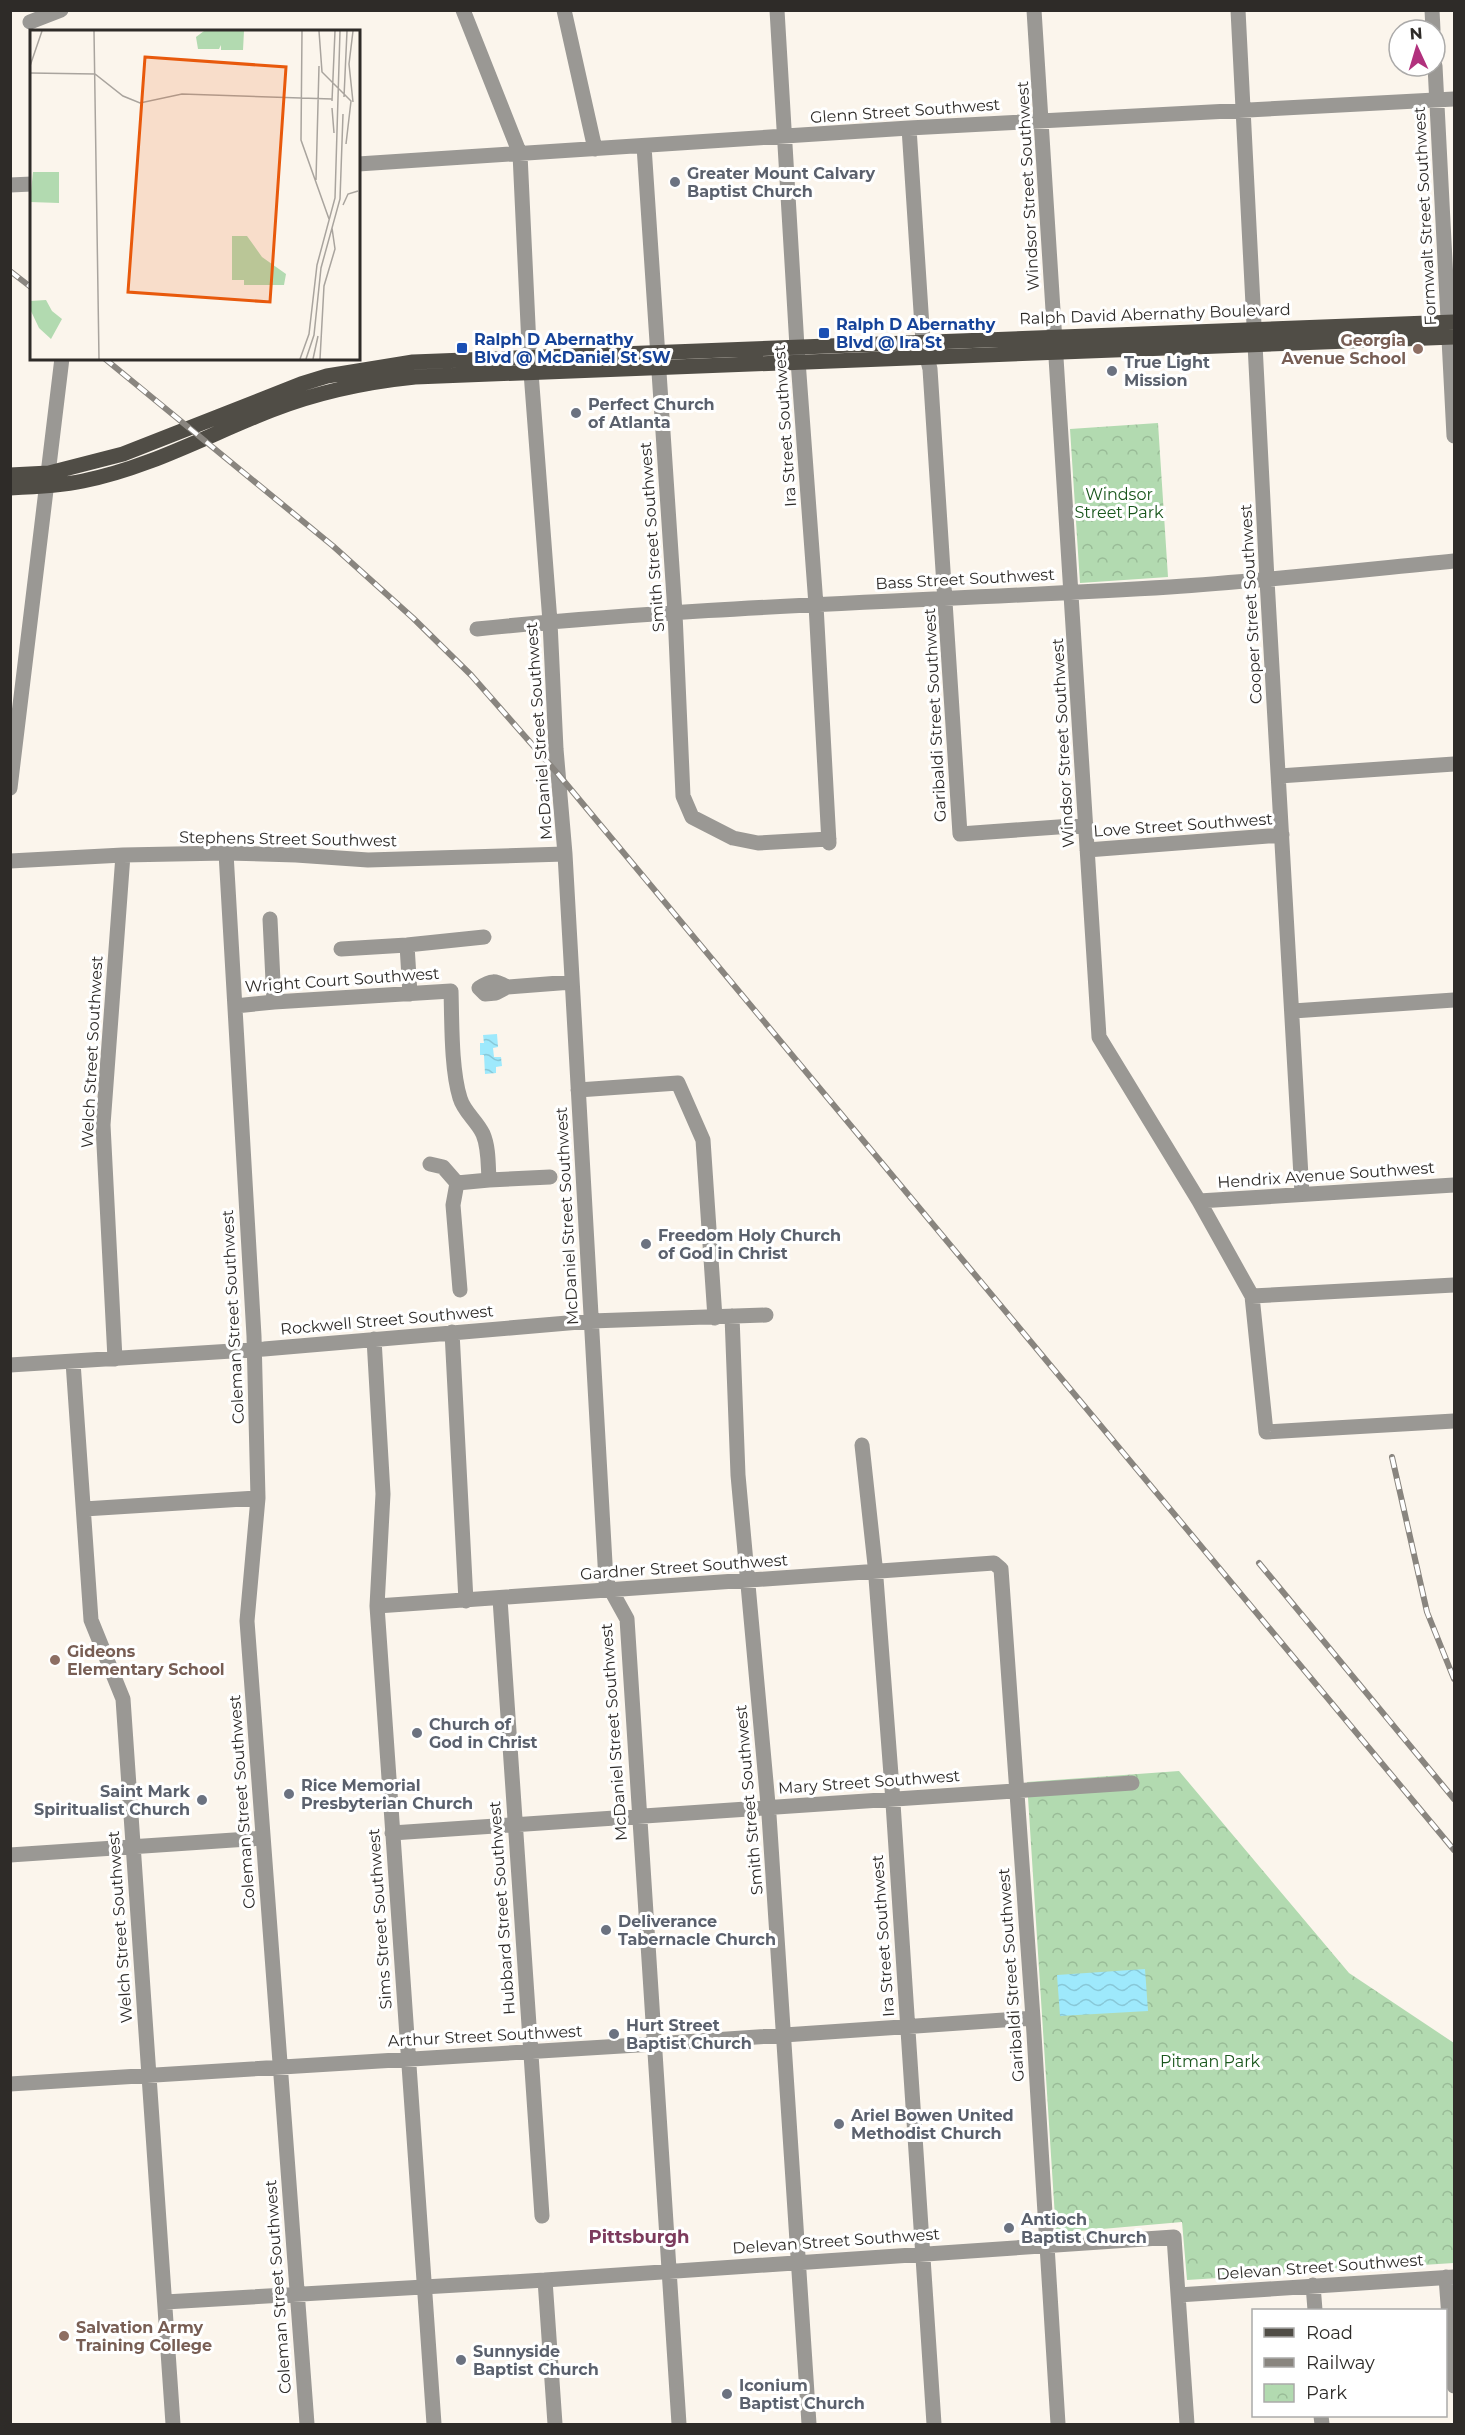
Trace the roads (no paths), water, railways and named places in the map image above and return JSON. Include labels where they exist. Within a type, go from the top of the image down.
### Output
[{"type":"main road","name":"Ralph David Abernathy Boulevard","points":[[531,364],[660,369],[798,363],[1054,336],[1255,329],[1451,330]]},
{"type":"main road","name":"Ralph David Abernathy Boulevard","points":[[10,475],[83,482],[126,469],[273,410],[345,388],[426,376],[659,351],[797,347],[1056,352],[1255,345],[1451,330]]},
{"type":"main road","name":"Ralph David Abernathy Boulevard","points":[[10,488],[48,480]]},
{"type":"street","points":[[29,21],[61,10]]},
{"type":"street","name":"McDaniel Street Southwest","points":[[463,10],[520,154],[555,748],[565,854],[606,1581],[627,1619],[679,2424]]},
{"type":"street","points":[[564,10],[595,149]]},
{"type":"street","name":"Ira Street Southwest","points":[[692,817],[733,837],[758,843],[829,841],[777,10]]},
{"type":"street","name":"Windsor Street Southwest","points":[[1034,10],[1099,1037],[1199,1201],[1252,1296],[1266,1432],[1455,1421]]},
{"type":"street","name":"Cooper Street Southwest","points":[[1239,10],[1267,580],[1302,1194]]},
{"type":"street","name":"Formwalt Street Southwest","points":[[1436,78],[1455,436]]},
{"type":"street","name":"Glenn Street Southwest","points":[[360,164],[909,128],[1455,99]]},
{"type":"street","name":"Garibaldi Street Southwest","points":[[909,128],[925,349],[930,369],[960,834],[1086,825]]},
{"type":"street","name":"Smith Street Southwest","points":[[644,146],[675,613],[683,796],[692,817]]},
{"type":"street","points":[[10,185],[30,184]]},
{"type":"street","points":[[10,788],[62,360]]},
{"type":"street","name":"Bass Street Southwest","points":[[477,629],[675,613],[1267,580],[1455,561]]},
{"type":"street","points":[[1279,776],[1455,764]]},
{"type":"street","name":"Love Street Southwest","points":[[1087,850],[1282,835]]},
{"type":"street","name":"Stephens Street Southwest","points":[[10,861],[123,855],[226,853],[368,860],[565,854]]},
{"type":"street","name":"Coleman Street Southwest","points":[[226,853],[243,1005],[254,1350],[258,1498],[247,1621],[307,2424]]},
{"type":"street","name":"Welch Street Southwest","points":[[115,1359],[103,1125],[123,855]]},
{"type":"street","points":[[270,919],[274,1002]]},
{"type":"street","points":[[341,949],[484,937]]},
{"type":"street","points":[[406,945],[410,994]]},
{"type":"street","name":"Wright Court Southwest","points":[[243,1005],[479,988],[485,994],[496,993],[507,987],[572,982]]},
{"type":"street","name":"Wright Court Southwest","points":[[451,991],[460,1097],[465,1109],[483,1133],[489,1180]]},
{"type":"street","points":[[1293,1011],[1455,1000]]},
{"type":"street","points":[[578,1090],[678,1083],[703,1140],[715,1318]]},
{"type":"street","points":[[430,1164],[442,1167],[458,1184]]},
{"type":"street","points":[[458,1184],[550,1177]]},
{"type":"street","points":[[458,1184],[453,1205],[460,1290]]},
{"type":"street","name":"Hendrix Avenue Southwest","points":[[1199,1201],[1455,1185]]},
{"type":"street","points":[[1252,1296],[1455,1285]]},
{"type":"street","name":"Rockwell Street Southwest","points":[[10,1365],[254,1350],[591,1321],[766,1315]]},
{"type":"street","name":"Smith Street Southwest","points":[[732,1316],[738,1475],[768,1806],[809,2424]]},
{"type":"street","points":[[452,1332],[466,1600]]},
{"type":"street","name":"Sims Street Southwest","points":[[374,1339],[383,1494],[376,1606],[434,2424]]},
{"type":"street","name":"Welch Street Southwest","points":[[73,1362],[91,1620],[123,1699],[173,2424]]},
{"type":"street","name":"Ira Street Southwest","points":[[862,1445],[875,1571],[892,1798],[934,2424]]},
{"type":"street","points":[[84,1509],[258,1498]]},
{"type":"street","name":"Garibaldi Street Southwest","points":[[994,1563],[1001,1569],[1033,2018],[1058,2424]]},
{"type":"street","name":"Gardner Street Southwest","points":[[376,1606],[994,1563]]},
{"type":"street","name":"Hubbard Street Southwest","points":[[500,1599],[542,2216]]},
{"type":"street","name":"Mary Street Southwest","points":[[392,1833],[1132,1783]]},
{"type":"street","points":[[10,1855],[263,1838]]},
{"type":"street","name":"Arthur Street Southwest","points":[[10,2084],[1033,2018]]},
{"type":"street","name":"Delevan Street Southwest","points":[[165,2302],[545,2280],[1174,2236],[1178,2295],[1450,2277]]},
{"type":"street","points":[[1450,2277],[1455,2386]]},
{"type":"street","points":[[545,2280],[555,2424]]},
{"type":"street","points":[[1313,2285],[1314,2309]]},
{"type":"street","points":[[1178,2295],[1187,2424]]},
{"type":"water","points":[[497,1034],[498,1047],[493,1048],[494,1057],[501,1057],[502,1066],[496,1067],[496,1073],[485,1074],[484,1055],[480,1055],[480,1043],[484,1043],[483,1035]]},
{"type":"water","points":[[1145,1969],[1148,2011],[1060,2016],[1057,1975]]},
{"type":"railway","points":[[10,271],[30,286]]},
{"type":"railway","points":[[106,360],[333,546],[413,618],[471,675],[558,774],[1454,1850]]},
{"type":"railway","points":[[1392,1457],[1427,1612],[1454,1679]]},
{"type":"railway","points":[[1259,1563],[1454,1799]]},
{"type":"place","name":"Greater Mount Calvary Baptist Church","points":[[675,182]]},
{"type":"place","name":"Ralph D Abernathy Blvd @ Ira St","points":[[824,333]]},
{"type":"place","name":"Ralph D Abernathy Blvd @ McDaniel St SW","points":[[462,348]]},
{"type":"place","name":"Georgia Avenue School","points":[[1418,349]]},
{"type":"place","name":"True Light Mission","points":[[1112,371]]},
{"type":"place","name":"Perfect Church of Atlanta","points":[[576,413]]},
{"type":"place","name":"Freedom Holy Church of God in Christ","points":[[646,1244]]},
{"type":"place","name":"Gideons Elementary School","points":[[55,1660]]},
{"type":"place","name":"Church of God in Christ","points":[[417,1733]]},
{"type":"place","name":"Rice Memorial Presbyterian Church","points":[[289,1794]]},
{"type":"place","name":"Saint Mark Spiritualist Church","points":[[202,1800]]},
{"type":"place","name":"Deliverance Tabernacle Church","points":[[606,1930]]},
{"type":"place","name":"Hurt Street Baptist Church","points":[[614,2034]]},
{"type":"place","name":"Ariel Bowen United Methodist Church","points":[[839,2124]]},
{"type":"place","name":"Antioch Baptist Church","points":[[1009,2228]]},
{"type":"place","name":"Salvation Army Training College","points":[[64,2336]]},
{"type":"place","name":"Sunnyside Baptist Church","points":[[461,2360]]},
{"type":"place","name":"Iconium Baptist Church","points":[[727,2394]]},
{"type":"district","name":"Pittsburgh","points":[[639,2237]]},
{"type":"park label","name":"Windsor Street Park","points":[[1119,503]]},
{"type":"park label","name":"Pitman Park","points":[[1210,2061]]}]
